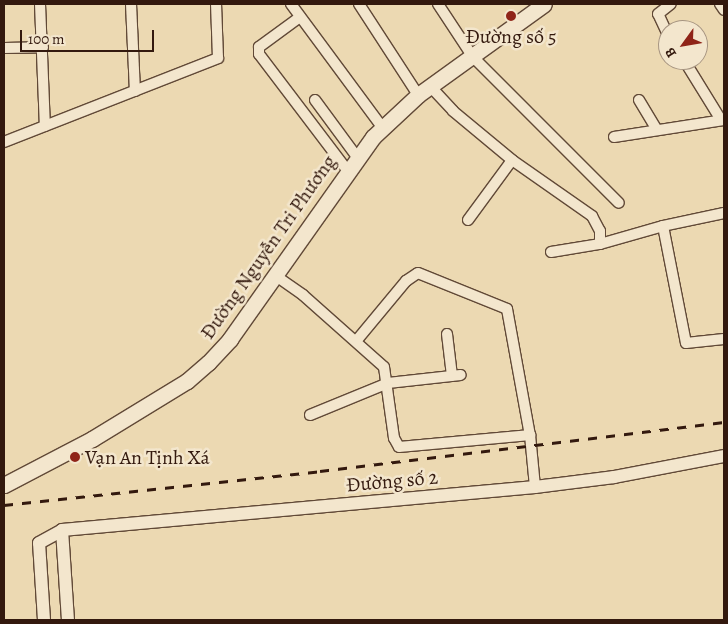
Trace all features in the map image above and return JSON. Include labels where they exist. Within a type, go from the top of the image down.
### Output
[{"type":"main road","name":"Đường Nguyễn Tri Phương","points":[[4,485],[66,455],[196,374],[230,339],[276,276],[347,170],[382,127],[418,95],[544,4]]},
{"type":"street","points":[[40,4],[45,126]]},
{"type":"street","points":[[131,4],[135,91]]},
{"type":"street","points":[[4,142],[218,58],[216,4]]},
{"type":"street","points":[[291,4],[382,127]]},
{"type":"street","points":[[359,4],[418,95]]},
{"type":"street","points":[[438,4],[473,57],[619,203]]},
{"type":"street","points":[[661,20],[658,14],[671,4]]},
{"type":"street","points":[[720,4],[724,10]]},
{"type":"street","points":[[300,17],[259,47],[259,54],[347,170]]},
{"type":"street","points":[[4,48],[43,47]]},
{"type":"street","points":[[614,137],[723,120],[690,70]]},
{"type":"street","points":[[430,86],[453,111],[512,160],[592,216],[600,231],[600,244]]},
{"type":"street","points":[[315,100],[357,157]]},
{"type":"street","points":[[639,100],[657,130]]},
{"type":"street","points":[[468,220],[512,160]]},
{"type":"street","points":[[551,252],[600,244],[663,226],[724,213]]},
{"type":"street","points":[[663,226],[686,343],[724,339]]},
{"type":"street","points":[[356,340],[406,281],[418,273],[501,305],[509,315],[530,434],[535,487]]},
{"type":"street","points":[[276,276],[303,295],[356,340],[384,367],[388,383],[394,438],[399,447],[530,434]]},
{"type":"street","points":[[310,414],[388,383],[457,375],[447,334]]},
{"type":"street","name":"Đường số 2","points":[[62,530],[535,487],[614,477],[724,456]]},
{"type":"street","points":[[62,530],[68,618],[44,619],[40,543],[62,530]]},
{"type":"railway","points":[[4,505],[320,471],[724,422]]},
{"type":"place","name":"Đường số 5","points":[[511,16]]},
{"type":"place","name":"Vạn An Tịnh Xá","points":[[75,457]]}]
